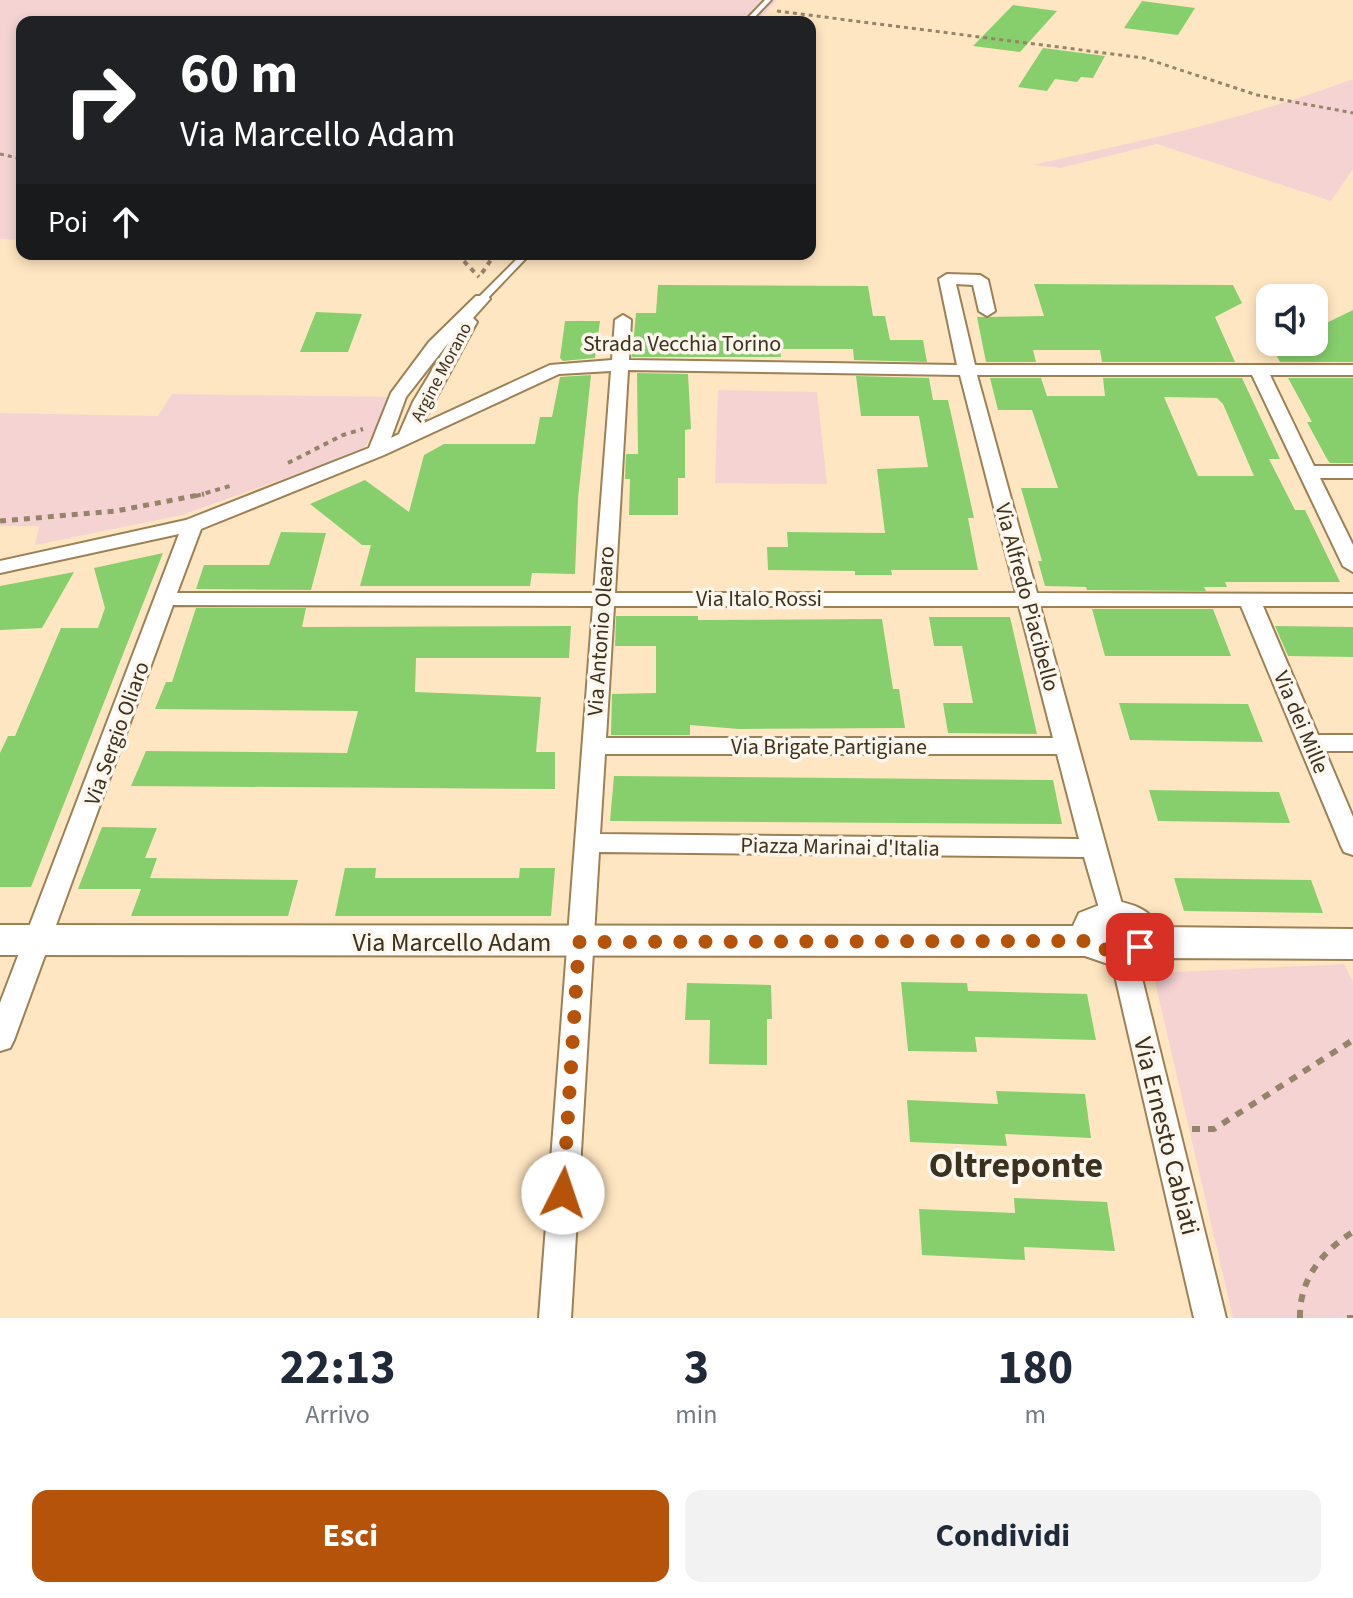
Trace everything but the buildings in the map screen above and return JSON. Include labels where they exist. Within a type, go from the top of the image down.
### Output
[{"type":"main road","name":"Via Marcello Adam","points":[[20,940],[579,942],[1118,938],[1240,945],[1353,944]]},
{"type":"street","name":"Via Alfredo Piacibello","points":[[987,311],[980,280],[947,279],[967,370],[1118,938]]},
{"type":"street","name":"Argine Morano","points":[[377,451],[397,397],[435,346],[479,304]]},
{"type":"street","name":"Argine Morano","points":[[407,437],[422,402],[479,304]]},
{"type":"street","name":"Via Antonio Olearo","points":[[555,1318],[601,598],[623,320]]},
{"type":"street","name":"Strada Vecchia Torino","points":[[0,567],[192,525],[377,451],[556,369],[621,365],[967,370],[1353,370]]},
{"type":"street","points":[[1258,369],[1353,566]]},
{"type":"street","points":[[1307,472],[1353,472]]},
{"type":"street","name":"Via Sergio Oliaro","points":[[0,1040],[20,940],[165,599],[192,525]]},
{"type":"street","name":"Via Italo Rossi","points":[[165,599],[1353,600]]},
{"type":"street","name":"Via dei Mille","points":[[1249,599],[1353,846]]},
{"type":"street","points":[[1311,743],[1353,743]]},
{"type":"street","name":"Via Brigate Partigiane","points":[[592,746],[1067,746]]},
{"type":"street","name":"Piazza Marinai d'Italia","points":[[586,843],[1094,848]]},
{"type":"street","name":"Via Ernesto Cabiati","points":[[1118,938],[1210,1318]]},
{"type":"lane","points":[[753,16],[768,0]]},
{"type":"lane","name":"Argine Morano","points":[[479,304],[520,260]]},
{"type":"path","points":[[759,9],[814,16]]},
{"type":"path","points":[[816,16],[1144,58],[1257,95],[1353,113]]},
{"type":"path","points":[[463,260],[479,277]]},
{"type":"path","points":[[283,465],[343,435],[386,422]]},
{"type":"path","points":[[0,521],[72,517],[149,507],[240,482]]},
{"type":"path","points":[[1165,1130],[1214,1129],[1353,1040]]},
{"type":"path","points":[[1300,1318],[1301,1293],[1308,1278],[1323,1257],[1353,1232]]},
{"type":"path","points":[[1347,1318],[1353,1318]]},
{"type":"shaded area","points":[[0,0],[777,0],[762,16],[16,16],[16,240],[0,239]]},
{"type":"shaded area","points":[[1353,79],[1353,169],[1331,201],[1157,144],[1061,168],[1032,165],[1234,117]]},
{"type":"shaded area","points":[[718,390],[817,392],[827,484],[715,483]]},
{"type":"shaded area","points":[[172,394],[395,397],[363,450],[182,515],[35,545],[39,526],[0,526],[0,413],[158,416]]},
{"type":"shaded area","points":[[1344,964],[1353,982],[1353,1318],[1233,1318],[1153,973]]},
{"type":"district","name":"Oltreponte","points":[[1016,1164]]},
{"type":"route","points":[[563,1193],[579,942],[1095,941],[1107,950],[1123,954],[1140,947]]}]
